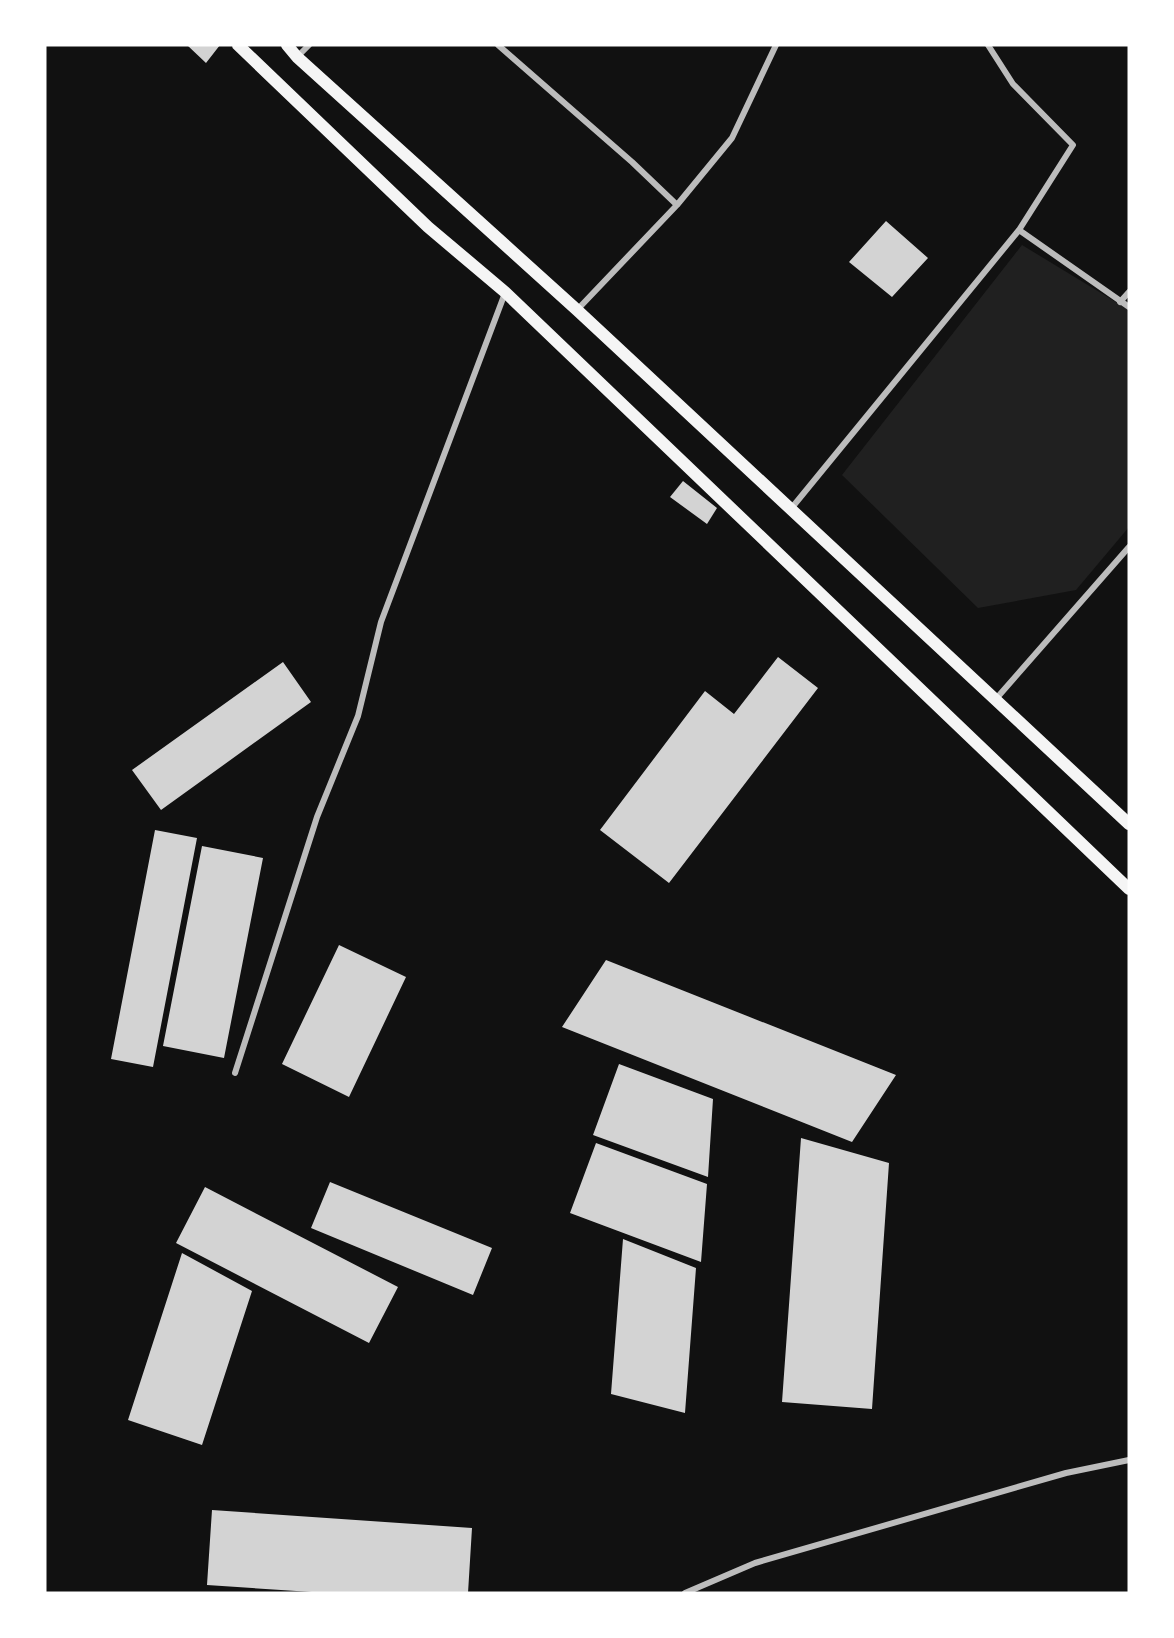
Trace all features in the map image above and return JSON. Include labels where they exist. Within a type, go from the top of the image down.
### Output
[{"type":"main road","points":[[238,45],[428,227],[505,292],[1129,889]]},
{"type":"main road","points":[[287,45],[297,57],[577,310],[1129,824]]},
{"type":"street","points":[[297,57],[309,45]]},
{"type":"street","points":[[498,45],[632,162],[677,205]]},
{"type":"street","points":[[577,310],[677,205],[732,138],[776,45]]},
{"type":"street","points":[[790,510],[1019,230],[1073,145],[1013,84],[988,45]]},
{"type":"street","points":[[1019,230],[1129,307]]},
{"type":"street","points":[[235,1073],[317,817],[358,716],[381,622],[505,292]]},
{"type":"street","points":[[1120,302],[1129,292]]},
{"type":"street","points":[[995,701],[1129,548]]},
{"type":"street","points":[[684,1593],[755,1563],[1066,1473],[1129,1460]]},
{"type":"shaded area","points":[[1022,245],[1129,310],[1129,527],[1076,590],[978,608],[842,475]]},
{"type":"building","points":[[187,45],[220,45],[206,63]]},
{"type":"building","points":[[886,221],[928,258],[892,297],[849,262]]},
{"type":"building","points":[[683,481],[717,508],[707,524],[670,497]]},
{"type":"building","points":[[778,657],[818,688],[669,883],[600,830],[705,691],[734,714]]},
{"type":"building","points":[[283,662],[311,702],[161,810],[132,770]]},
{"type":"building","points":[[155,830],[197,838],[153,1067],[111,1059]]},
{"type":"building","points":[[202,846],[263,858],[224,1058],[163,1046]]},
{"type":"building","points":[[339,945],[406,977],[349,1097],[282,1064]]},
{"type":"building","points":[[606,960],[896,1075],[852,1142],[562,1027]]},
{"type":"building","points":[[619,1064],[713,1099],[708,1177],[593,1135]]},
{"type":"building","points":[[801,1138],[889,1163],[872,1409],[782,1402]]},
{"type":"building","points":[[596,1143],[707,1184],[701,1262],[570,1213]]},
{"type":"building","points":[[330,1182],[492,1248],[473,1295],[311,1228]]},
{"type":"building","points":[[205,1187],[398,1287],[369,1343],[176,1243]]},
{"type":"building","points":[[623,1239],[696,1268],[685,1413],[611,1394]]},
{"type":"building","points":[[182,1253],[252,1291],[202,1445],[128,1420]]},
{"type":"building","points":[[212,1510],[472,1528],[468,1593],[327,1593],[207,1585]]}]
